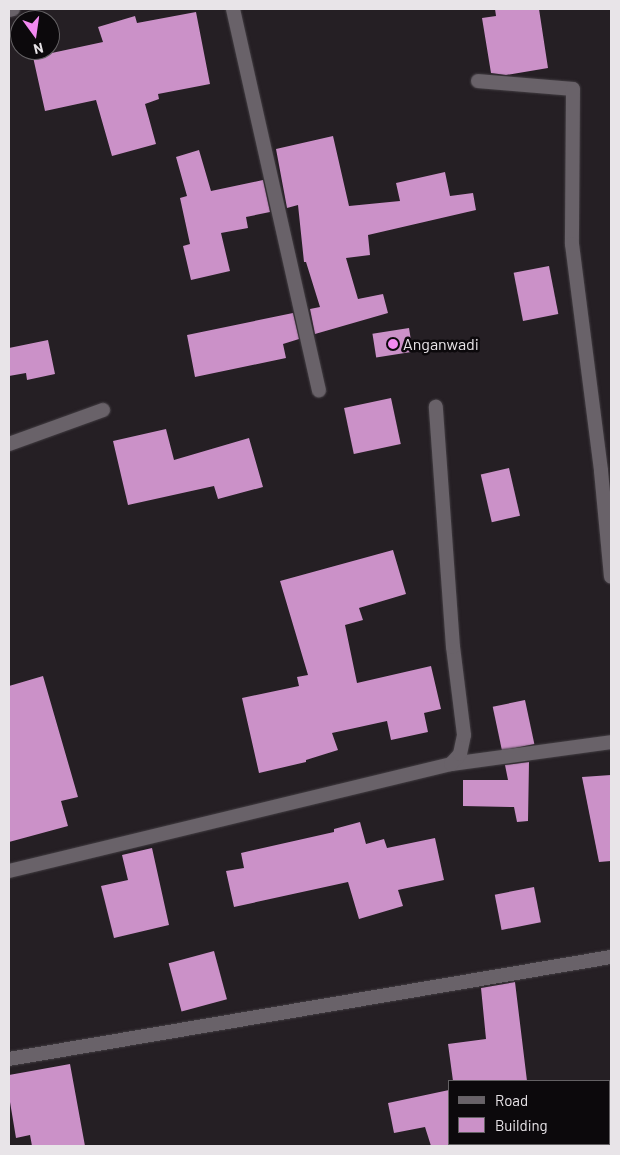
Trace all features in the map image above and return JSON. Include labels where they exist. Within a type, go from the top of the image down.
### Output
[{"type":"street","points":[[9,10],[13,9]]},
{"type":"street","points":[[234,9],[318,390]]},
{"type":"street","points":[[478,81],[573,89],[572,244],[601,471],[611,577]]},
{"type":"street","points":[[436,407],[453,647],[464,735],[460,754],[452,764]]},
{"type":"street","points":[[9,444],[103,410]]},
{"type":"street","points":[[9,871],[452,764],[611,742]]},
{"type":"street","points":[[9,1059],[611,957]]},
{"type":"building","points":[[495,9],[539,9],[548,68],[506,75],[491,73],[482,18],[496,16]]},
{"type":"building","points":[[196,12],[210,84],[158,94],[159,99],[145,104],[156,144],[112,156],[96,100],[45,111],[34,60],[60,60],[60,51],[103,42],[98,27],[135,16],[137,23]]},
{"type":"building","points":[[333,136],[349,206],[400,201],[396,183],[445,172],[450,196],[473,193],[476,210],[368,235],[370,255],[346,258],[358,299],[383,294],[388,313],[315,334],[310,309],[320,307],[306,262],[304,262],[298,205],[287,208],[276,149]]},
{"type":"building","points":[[199,150],[211,191],[263,180],[270,212],[246,217],[248,228],[221,233],[230,271],[191,280],[183,246],[190,244],[180,198],[187,196],[176,157]]},
{"type":"building","points":[[549,266],[558,314],[523,321],[514,273]]},
{"type":"building","points":[[293,313],[299,339],[283,344],[286,358],[195,377],[187,335]]},
{"type":"building","name":"Anganwadi","points":[[409,328],[413,352],[376,357],[372,334]]},
{"type":"building","points":[[48,340],[55,374],[27,380],[26,373],[9,376],[9,348]]},
{"type":"building","points":[[391,398],[401,444],[354,454],[344,408]]},
{"type":"building","points":[[166,429],[174,460],[249,438],[263,487],[218,499],[214,486],[128,505],[113,441]]},
{"type":"building","points":[[509,468],[520,516],[492,522],[481,475]]},
{"type":"building","points":[[393,550],[406,594],[359,608],[363,620],[345,625],[357,683],[431,666],[441,709],[424,713],[428,732],[391,740],[387,721],[332,733],[338,750],[306,760],[306,762],[259,773],[242,698],[299,686],[297,677],[308,675],[280,581]]},
{"type":"building","points":[[43,676],[78,797],[61,801],[68,826],[9,842],[9,686]]},
{"type":"building","points":[[525,700],[534,744],[502,751],[493,707]]},
{"type":"building","points":[[529,762],[528,821],[517,822],[514,807],[463,806],[463,780],[508,780],[505,765]]},
{"type":"building","points":[[611,775],[611,861],[599,862],[582,777]]},
{"type":"building","points":[[360,822],[366,844],[384,839],[387,848],[435,838],[444,880],[398,890],[403,906],[359,919],[348,882],[234,907],[226,871],[244,868],[241,853],[334,832],[334,829]]},
{"type":"building","points":[[152,848],[169,925],[114,938],[101,886],[128,880],[122,855]]},
{"type":"building","points":[[534,887],[541,922],[502,930],[495,895]]},
{"type":"building","points":[[214,951],[227,999],[182,1011],[169,963]]},
{"type":"building","points":[[515,982],[527,1080],[453,1080],[448,1044],[486,1039],[481,988]]},
{"type":"building","points":[[70,1064],[85,1146],[32,1146],[30,1135],[16,1138],[9,1096],[9,1075]]},
{"type":"building","points":[[448,1090],[449,1146],[431,1146],[425,1127],[394,1133],[388,1103]]},
{"type":"place","name":"Anganwadi","points":[[393,344]]}]
